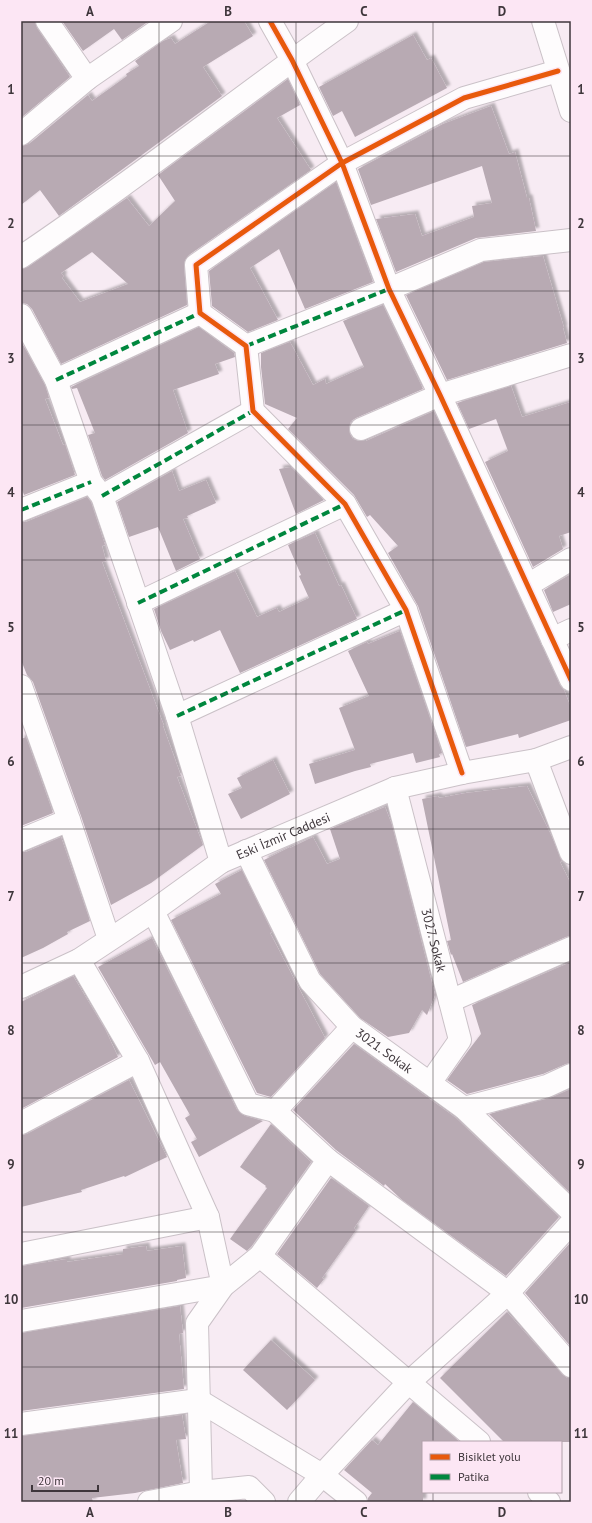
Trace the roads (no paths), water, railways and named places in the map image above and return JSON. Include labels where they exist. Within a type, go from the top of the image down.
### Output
[{"type":"street","points":[[47,21],[87,79]]},
{"type":"street","points":[[21,134],[87,79],[169,21]]},
{"type":"street","points":[[270,21],[292,60],[342,163],[389,289],[528,585],[562,635],[571,680]]},
{"type":"street","points":[[21,256],[77,219],[347,21]]},
{"type":"street","points":[[543,21],[571,111]]},
{"type":"street","points":[[462,773],[406,610],[345,504],[253,411],[246,346],[200,313],[196,265],[342,163],[464,98],[558,71]]},
{"type":"street","points":[[246,346],[389,289],[481,250],[571,240]]},
{"type":"street","points":[[56,380],[200,313]]},
{"type":"street","points":[[21,315],[56,380],[97,489],[177,716],[221,862]]},
{"type":"street","points":[[361,429],[440,395],[571,355]]},
{"type":"street","points":[[21,510],[97,489],[253,411]]},
{"type":"street","points":[[138,603],[345,504]]},
{"type":"street","points":[[528,585],[571,559]]},
{"type":"street","points":[[177,716],[406,610]]},
{"type":"street","points":[[21,686],[26,715],[69,820],[109,939]]},
{"type":"street","name":"Eski İzmir Caddesi","points":[[21,987],[78,960],[152,911],[221,862],[246,851],[395,788],[462,773],[536,760],[571,746]]},
{"type":"street","points":[[536,760],[571,853]]},
{"type":"street","name":"3027. Sokak","points":[[395,788],[460,1040],[430,1083]]},
{"type":"street","points":[[21,840],[69,820]]},
{"type":"street","name":"3021. Sokak","points":[[246,851],[310,981],[352,1027],[464,1108],[571,1212]]},
{"type":"street","points":[[152,911],[248,1104],[275,1111],[328,1160],[508,1292],[571,1366]]},
{"type":"street","points":[[450,1001],[571,948]]},
{"type":"street","points":[[78,960],[138,1061],[208,1217],[223,1286]]},
{"type":"street","points":[[275,1111],[352,1027]]},
{"type":"street","points":[[21,1123],[138,1061]]},
{"type":"street","points":[[464,1108],[547,1086],[571,1075]]},
{"type":"street","points":[[201,1492],[197,1323],[223,1286],[260,1256],[328,1160]]},
{"type":"street","points":[[21,1254],[208,1217]]},
{"type":"street","points":[[299,1502],[322,1475],[408,1383],[508,1292],[571,1223]]},
{"type":"street","points":[[260,1256],[478,1441]]},
{"type":"street","points":[[21,1321],[223,1286]]},
{"type":"street","points":[[21,1424],[198,1400],[322,1475],[356,1502]]},
{"type":"street","points":[[149,1502],[201,1492],[249,1487],[264,1502]]}]
